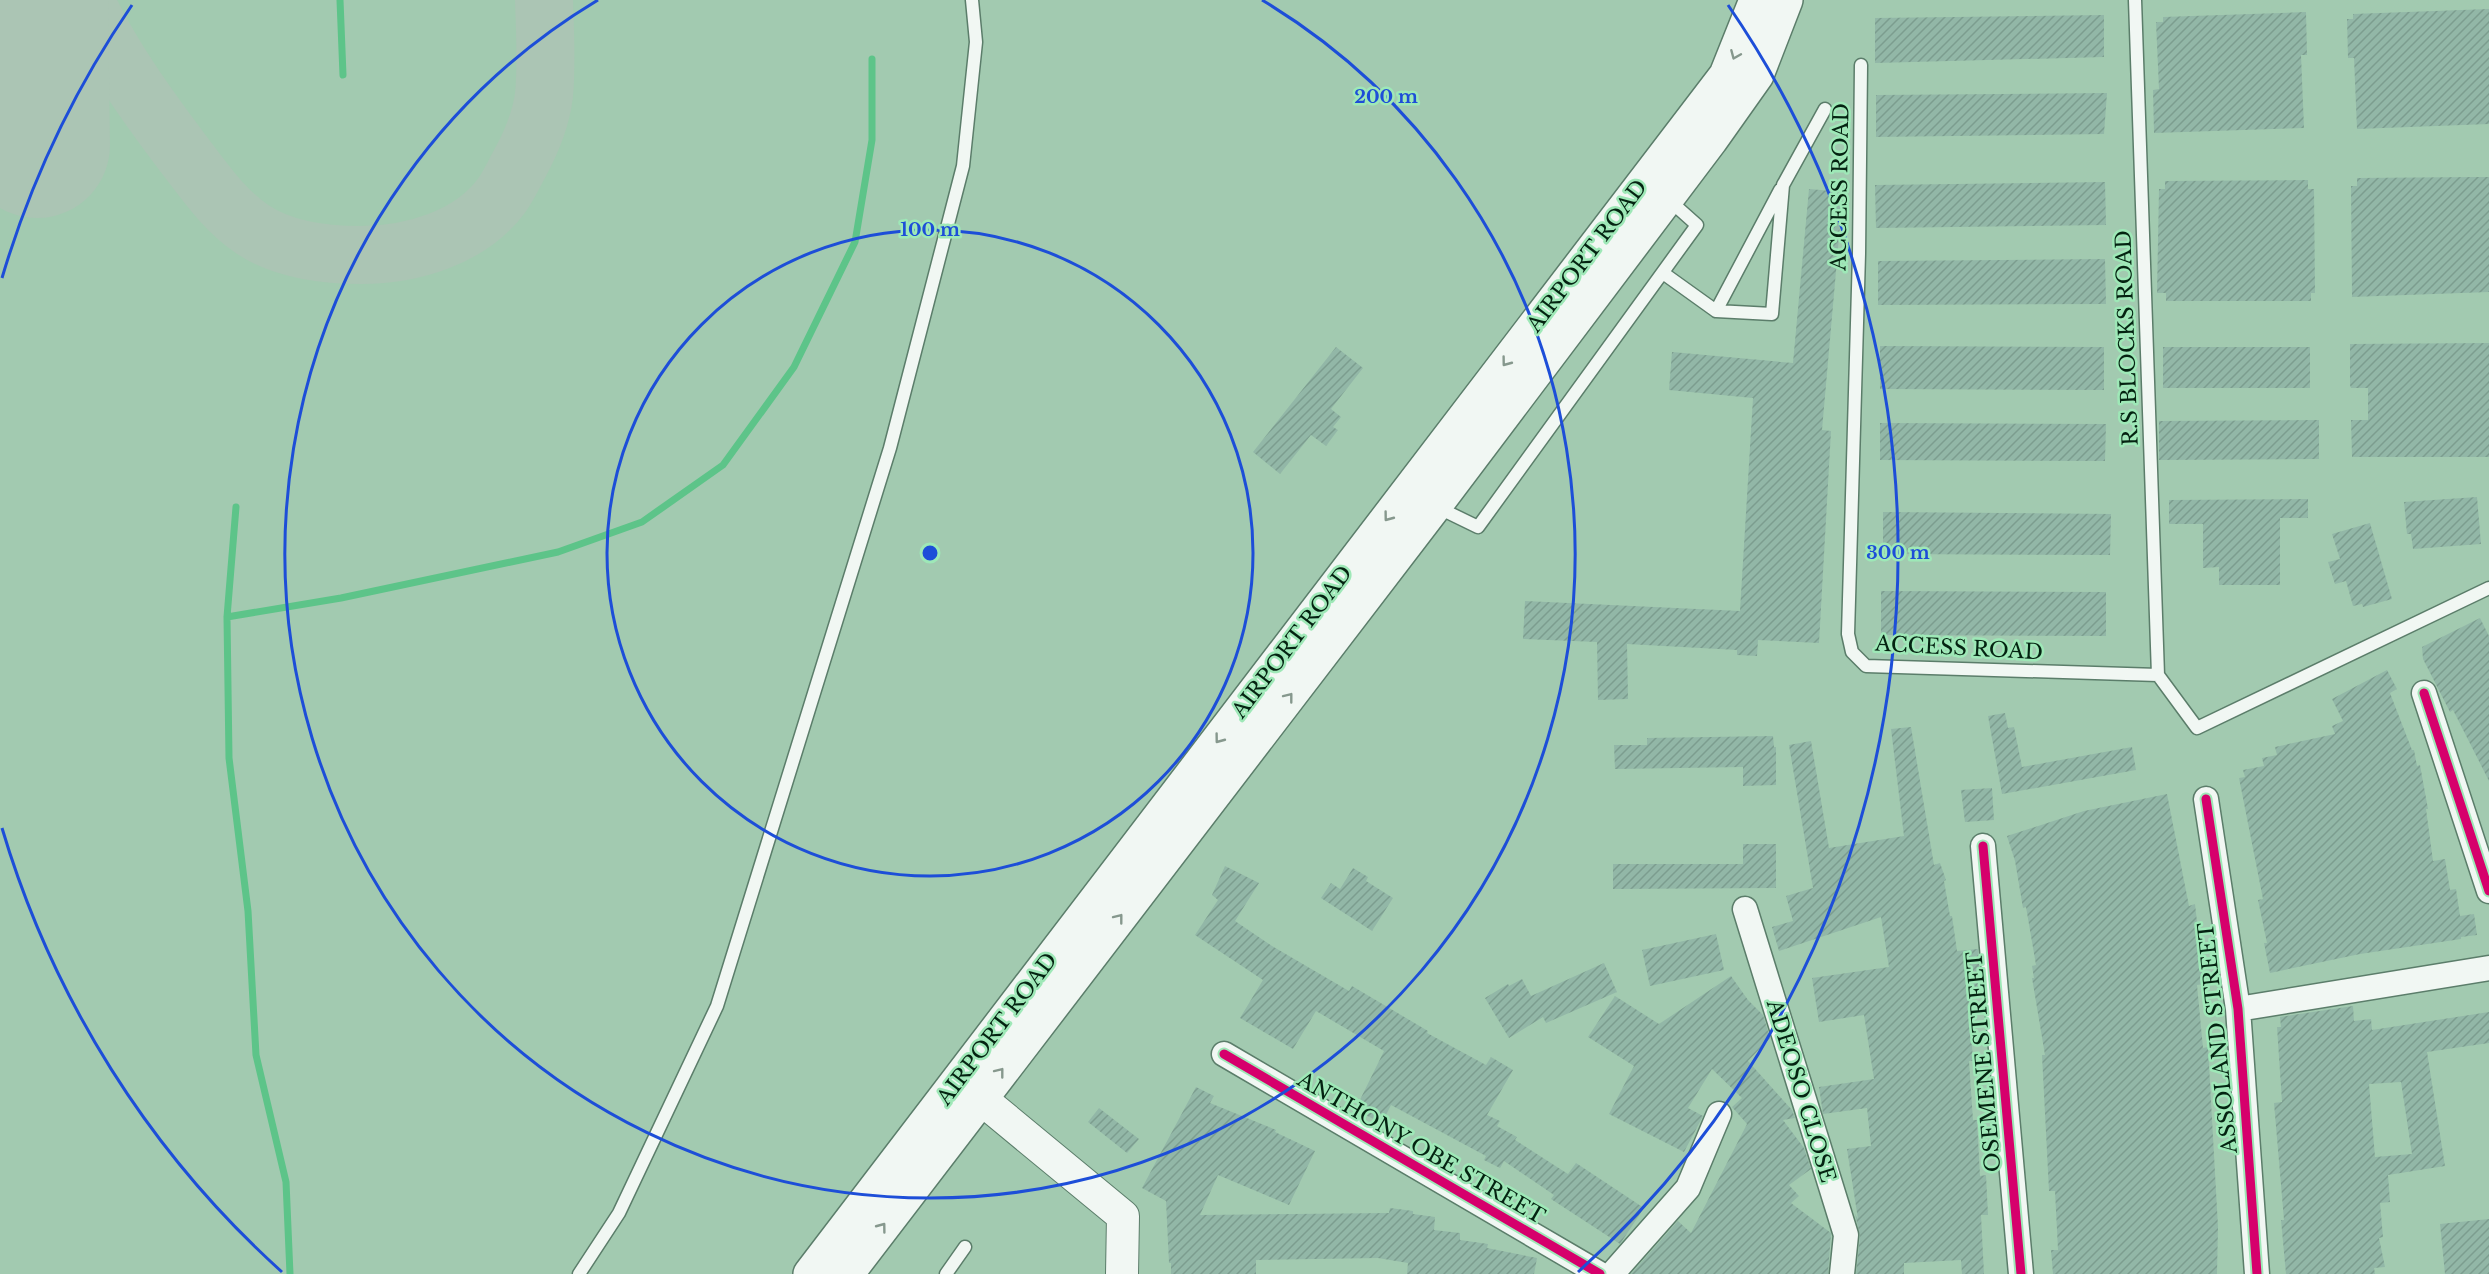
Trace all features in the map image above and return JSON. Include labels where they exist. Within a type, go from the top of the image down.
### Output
[{"type":"main road","name":"AIRPORT ROAD","points":[[810,1274],[1726,75],[1756,0]]},
{"type":"main road","name":"AIRPORT ROAD","points":[[847,1274],[1435,506],[1667,198],[1756,75],[1786,0]]},
{"type":"street","points":[[2424,693],[2489,891]]},
{"type":"street","name":"ASSOLAND STREET","points":[[2206,799],[2238,1009],[2257,1274]]},
{"type":"street","name":"OSEMENE STREET","points":[[1983,846],[2021,1274]]},
{"type":"street","name":"ADEOSO CLOSE","points":[[1745,909],[1846,1235],[1842,1274]]},
{"type":"street","points":[[2238,1009],[2489,968]]},
{"type":"street","name":"ANTHONY OBE STREET","points":[[1224,1054],[1600,1274]]},
{"type":"street","points":[[980,1098],[1122,1216],[1122,1274]]},
{"type":"street","points":[[1612,1274],[1688,1188],[1719,1114]]},
{"type":"lane","points":[[579,1274],[619,1213],[721,995],[890,448],[963,166],[976,42],[972,0]]},
{"type":"lane","name":"R.S BLOCKS ROAD","points":[[2135,0],[2158,675]]},
{"type":"lane","name":"ACCESS ROAD","points":[[1861,65],[1859,254],[1848,634],[1852,652],[1866,666],[2158,675]]},
{"type":"lane","points":[[1716,311],[1825,109]]},
{"type":"lane","points":[[1663,273],[1716,311],[1772,314],[1783,185]]},
{"type":"lane","points":[[1435,506],[1478,527],[1697,225],[1667,198]]},
{"type":"lane","points":[[2158,675],[2197,728],[2489,588]]},
{"type":"lane","points":[[946,1274],[965,1247]]},
{"type":"building","points":[[2489,9],[2489,124],[2357,129],[2354,58],[2348,58],[2347,19],[2353,19],[2353,14]]},
{"type":"building","points":[[2306,12],[2307,55],[2301,55],[2304,128],[2154,133],[2153,90],[2159,89],[2156,22],[2163,22],[2163,17]]},
{"type":"building","points":[[2104,15],[2104,57],[1875,63],[1875,18]]},
{"type":"building","points":[[2107,93],[2104,134],[1876,137],[1876,95]]},
{"type":"building","points":[[2489,177],[2489,292],[2352,297],[2351,186],[2357,186],[2357,178]]},
{"type":"building","points":[[2308,180],[2308,189],[2314,189],[2315,293],[2311,293],[2311,301],[2166,301],[2166,293],[2157,293],[2159,189],[2165,189],[2165,181]]},
{"type":"building","points":[[2105,182],[2106,225],[1876,228],[1875,185]]},
{"type":"building","points":[[1809,189],[1843,192],[1822,430],[1831,431],[1819,643],[1758,640],[1757,656],[1737,655],[1737,650],[1627,644],[1628,699],[1598,700],[1597,642],[1523,639],[1525,601],[1740,611],[1753,398],[1669,390],[1672,352],[1793,363]]},
{"type":"building","points":[[2105,259],[2106,304],[1878,305],[1878,261]]},
{"type":"building","points":[[2489,343],[2489,457],[2352,457],[2351,420],[2368,420],[2368,388],[2351,388],[2350,344]]},
{"type":"building","points":[[1880,346],[2104,347],[2104,390],[1880,389]]},
{"type":"building","points":[[1336,347],[1363,368],[1331,409],[1341,417],[1333,427],[1338,430],[1326,446],[1311,435],[1280,474],[1253,452]]},
{"type":"building","points":[[2163,347],[2310,347],[2310,388],[2163,388]]},
{"type":"building","points":[[2319,420],[2319,459],[2159,460],[2159,421]]},
{"type":"building","points":[[1880,423],[2106,424],[2105,461],[1880,460]]},
{"type":"building","points":[[2477,497],[2481,544],[2413,549],[2411,534],[2407,534],[2404,502]]},
{"type":"building","points":[[2308,499],[2308,518],[2280,518],[2280,585],[2219,585],[2219,567],[2203,568],[2203,524],[2169,524],[2169,500]]},
{"type":"building","points":[[1883,512],[2111,514],[2110,555],[1883,554]]},
{"type":"building","points":[[2370,523],[2392,599],[2363,607],[2362,604],[2353,606],[2346,581],[2335,584],[2328,562],[2340,559],[2332,534]]},
{"type":"building","points":[[1881,591],[2106,592],[2106,636],[1881,635]]},
{"type":"building","points":[[2480,618],[2489,636],[2489,781],[2453,710],[2450,712],[2423,659],[2422,647]]},
{"type":"building","points":[[2387,670],[2397,689],[2390,693],[2412,750],[2414,750],[2417,766],[2420,765],[2428,809],[2426,809],[2433,861],[2445,859],[2450,890],[2456,889],[2460,916],[2474,914],[2477,935],[2360,954],[2270,973],[2264,943],[2267,943],[2258,900],[2263,899],[2239,778],[2245,777],[2243,770],[2264,766],[2262,758],[2277,755],[2275,747],[2335,734],[2332,726],[2343,721],[2332,699]]},
{"type":"building","points":[[2005,713],[2008,728],[2014,727],[2022,767],[2132,747],[2136,770],[2002,794],[1988,716]]},
{"type":"building","points":[[1911,727],[1934,865],[1940,863],[1946,880],[1944,881],[1957,951],[1978,949],[1982,996],[1969,998],[1973,1061],[1969,1061],[1973,1120],[1977,1120],[1980,1176],[1986,1175],[1988,1215],[1981,1215],[1984,1274],[1962,1274],[1961,1260],[1904,1263],[1904,1274],[1856,1274],[1860,1236],[1847,1149],[1871,1146],[1867,1108],[1823,1114],[1819,1087],[1874,1079],[1864,1015],[1819,1022],[1812,978],[1889,967],[1881,917],[1779,951],[1772,927],[1793,921],[1786,896],[1813,888],[1789,745],[1811,741],[1829,848],[1904,836],[1891,729]]},
{"type":"building","points":[[1773,736],[1774,747],[1776,747],[1776,785],[1743,786],[1743,767],[1615,769],[1614,745],[1647,745],[1647,738]]},
{"type":"building","points":[[1992,788],[1994,820],[1965,822],[1961,790]]},
{"type":"building","points":[[2167,794],[2189,906],[2195,904],[2204,984],[2197,985],[2203,1048],[2208,1047],[2218,1227],[2217,1274],[2053,1274],[2051,1250],[2058,1250],[2055,1191],[2049,1191],[2042,1055],[2045,1055],[2032,978],[2034,978],[2032,966],[2036,965],[2026,907],[2023,908],[2015,861],[2007,836],[2084,811]]},
{"type":"building","points":[[1743,844],[1776,844],[1776,888],[1613,889],[1613,864],[1743,864]]},
{"type":"building","points":[[1225,866],[1259,883],[1235,921],[1272,946],[1349,991],[1352,986],[1428,1031],[1427,1033],[1486,1065],[1491,1057],[1513,1070],[1487,1115],[1500,1121],[1497,1126],[1517,1137],[1515,1140],[1568,1174],[1576,1163],[1644,1208],[1620,1244],[1551,1199],[1554,1195],[1504,1161],[1500,1168],[1484,1160],[1486,1156],[1391,1105],[1382,1123],[1355,1110],[1384,1051],[1316,1011],[1293,1049],[1240,1018],[1263,980],[1195,935],[1218,900],[1212,895]]},
{"type":"building","points":[[1353,868],[1368,877],[1366,881],[1393,898],[1372,931],[1321,898],[1331,883],[1340,889]]},
{"type":"building","points":[[1716,934],[1724,970],[1650,986],[1642,950]]},
{"type":"building","points":[[1604,963],[1617,992],[1546,1023],[1543,1017],[1509,1038],[1485,998],[1508,984],[1509,986],[1522,979],[1531,996]]},
{"type":"building","points":[[1731,976],[1748,1000],[1763,1015],[1770,1038],[1748,1061],[1792,1110],[1795,1118],[1783,1120],[1804,1148],[1811,1169],[1789,1185],[1799,1196],[1791,1203],[1831,1233],[1828,1274],[1631,1274],[1678,1221],[1691,1233],[1747,1124],[1732,1107],[1742,1098],[1712,1069],[1688,1108],[1703,1116],[1684,1152],[1609,1114],[1634,1066],[1588,1037],[1615,996],[1659,1024]]},
{"type":"building","points":[[2353,1006],[2354,1021],[2371,1019],[2372,1030],[2489,1012],[2489,1043],[2427,1052],[2445,1166],[2388,1175],[2390,1202],[2380,1203],[2383,1237],[2379,1238],[2385,1267],[2374,1268],[2375,1274],[2286,1274],[2274,1103],[2282,1102],[2277,1027],[2281,1027],[2280,1017]],"holes":[[[2401,1082],[2412,1154],[2375,1157],[2369,1084]]]},
{"type":"building","points":[[1196,1087],[1214,1096],[1210,1103],[1276,1130],[1275,1132],[1315,1151],[1289,1205],[1218,1175],[1200,1215],[1389,1213],[1390,1208],[1413,1211],[1413,1214],[1435,1217],[1434,1230],[1460,1233],[1460,1240],[1488,1244],[1487,1248],[1537,1258],[1534,1274],[1407,1274],[1408,1263],[1378,1258],[1256,1260],[1256,1274],[1171,1274],[1166,1201],[1142,1188]]},
{"type":"building","points":[[1099,1108],[1139,1139],[1127,1153],[1088,1122]]},
{"type":"building","points":[[2489,1219],[2489,1274],[2445,1274],[2440,1224]]},
{"type":"waterway","points":[[340,0],[343,75]]},
{"type":"waterway","points":[[227,617],[341,598],[558,552],[642,522],[723,465],[794,367],[855,242],[872,140],[872,59]]},
{"type":"waterway","points":[[236,507],[227,617],[229,758],[248,911],[256,1055],[286,1182],[290,1274]]},
{"type":"taxiway","points":[[85,0],[106,41],[144,100],[208,186],[242,222],[277,242],[304,250],[361,255],[400,252],[439,241],[474,223],[502,195],[528,147],[543,104],[546,60],[544,0]]},
{"type":"runway","points":[[35,0],[37,145]]},
{"type":"cycle path","points":[[2424,693],[2489,891]]},
{"type":"cycle path","points":[[2206,799],[2238,1009],[2257,1274]]},
{"type":"cycle path","points":[[1983,846],[2021,1274]]},
{"type":"cycle path","points":[[1224,1054],[1600,1274]]}]
